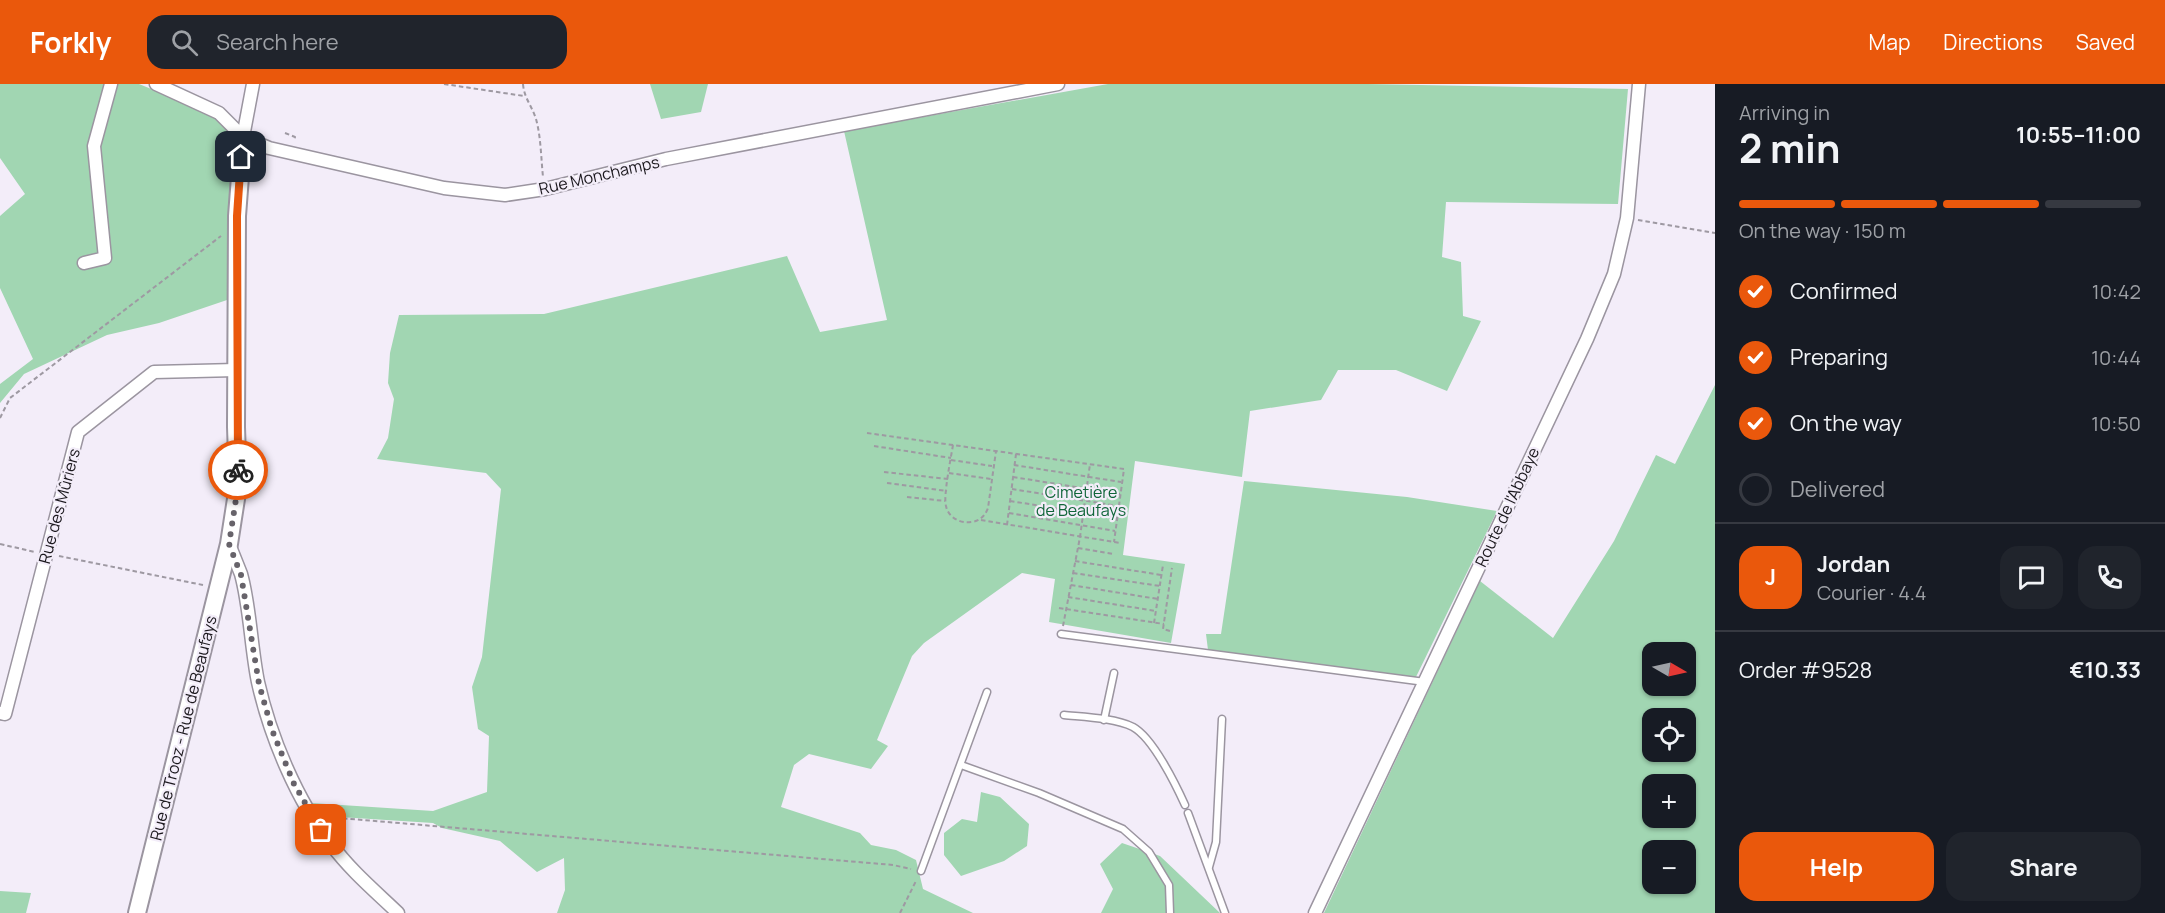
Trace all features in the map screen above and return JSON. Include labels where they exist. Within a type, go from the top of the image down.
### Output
[{"type":"street","points":[[84,263],[105,258],[94,146],[111,84]]},
{"type":"street","name":"Rue Monchamps","points":[[156,84],[219,113],[243,137],[269,148],[444,188],[505,195],[545,189],[666,159],[1058,84]]},
{"type":"street","points":[[243,137],[253,84]]},
{"type":"street","name":"Route de l'Abbaye","points":[[1315,913],[1587,339],[1614,274],[1627,218],[1639,84]]},
{"type":"street","name":"Rue de Trooz - Rue de Beaufays","points":[[137,913],[229,544],[238,486],[237,224],[243,137]]},
{"type":"street","name":"Rue des Mûriers","points":[[0,713],[5,714],[78,432],[154,372],[236,370]]},
{"type":"street","points":[[229,544],[241,575],[259,684],[272,730],[294,784],[311,816],[331,845],[353,871],[398,913]]},
{"type":"lane","points":[[1061,634],[1425,682]]},
{"type":"lane","points":[[1104,720],[1114,674]]},
{"type":"lane","points":[[921,871],[987,692]]},
{"type":"lane","points":[[1064,715],[1104,720],[1133,727],[1142,734],[1170,772],[1185,805]]},
{"type":"lane","points":[[1209,867],[1216,842],[1222,719]]},
{"type":"lane","points":[[961,765],[1039,793],[1123,829],[1149,852],[1169,885],[1170,913]]},
{"type":"lane","points":[[1188,813],[1225,913]]},
{"type":"path","points":[[444,84],[524,96]]},
{"type":"path","points":[[523,84],[524,96],[537,122],[545,189]]},
{"type":"path","points":[[1627,218],[1715,233]]},
{"type":"path","points":[[0,418],[10,398],[237,224]]},
{"type":"path","points":[[867,433],[1124,469],[1114,542]]},
{"type":"path","points":[[953,445],[945,501],[954,519],[962,522],[979,520],[1120,543]]},
{"type":"path","points":[[874,446],[993,466]]},
{"type":"path","points":[[979,520],[988,508],[996,451]]},
{"type":"path","points":[[1007,525],[1016,454]]},
{"type":"path","points":[[1061,634],[1080,537],[1090,464]]},
{"type":"path","points":[[1014,465],[1122,482]]},
{"type":"path","points":[[884,471],[948,479]]},
{"type":"path","points":[[949,473],[992,480]]},
{"type":"path","points":[[1013,477],[1121,494]]},
{"type":"path","points":[[887,483],[947,491]]},
{"type":"path","points":[[1012,489],[1119,506]]},
{"type":"path","points":[[907,497],[945,501]]},
{"type":"path","points":[[1010,501],[1118,518]]},
{"type":"path","points":[[1009,513],[1116,531]]},
{"type":"path","points":[[0,544],[206,586],[208,576]]},
{"type":"path","points":[[1078,548],[1113,554]]},
{"type":"path","points":[[1075,561],[1161,575]]},
{"type":"path","points":[[1154,622],[1163,565]]},
{"type":"path","points":[[1170,631],[1163,629],[1172,568]]},
{"type":"path","points":[[1073,573],[1160,586]]},
{"type":"path","points":[[1071,585],[1158,599]]},
{"type":"path","points":[[1068,597],[1156,611]]},
{"type":"path","points":[[1059,608],[1164,624]]},
{"type":"path","points":[[311,816],[894,865],[921,871],[900,913]]},
{"type":"green space","points":[[0,84],[139,84],[188,104],[237,130],[229,209],[227,300],[159,323],[107,335],[24,374],[0,403],[0,384],[33,359],[0,288],[0,216],[25,194],[0,158]]},
{"type":"green space","points":[[650,84],[708,84],[701,112],[661,119]]},
{"type":"green space","name":"Cimetière de Beaufays","points":[[1108,84],[1368,84],[1628,89],[1618,204],[1446,202],[1442,257],[1461,262],[1463,316],[1481,321],[1447,391],[1396,370],[1338,370],[1321,400],[1250,411],[1242,477],[1135,461],[1123,555],[1185,564],[1171,643],[1049,622],[1055,579],[1022,573],[924,643],[912,656],[877,740],[888,746],[871,769],[809,754],[794,765],[781,807],[860,833],[871,845],[896,850],[916,860],[923,889],[973,913],[557,913],[565,890],[564,858],[537,872],[500,841],[442,828],[433,823],[324,816],[311,803],[433,811],[487,792],[489,736],[478,729],[472,687],[482,657],[501,489],[486,473],[377,459],[388,438],[394,399],[388,383],[390,353],[399,315],[544,314],[787,256],[820,332],[887,320],[844,131]]},
{"type":"green space","points":[[1715,385],[1715,913],[1324,913],[1480,581],[1553,638],[1614,541],[1656,455],[1675,464]]},
{"type":"green space","points":[[1244,481],[1407,497],[1497,511],[1414,681],[1208,650],[1206,634],[1221,634]]},
{"type":"green space","points":[[981,792],[1000,797],[1029,824],[1027,846],[1004,861],[961,876],[944,855],[944,833],[962,819],[977,822]]},
{"type":"green space","points":[[1122,843],[1160,856],[1220,913],[1101,913],[1113,889],[1100,864]]},
{"type":"green space","points":[[0,891],[31,893],[26,913],[0,913]]},
{"type":"way so far","points":[[238,470],[238,486],[229,544],[241,575],[259,684],[272,730],[294,784],[321,830]]},
{"type":"route","points":[[238,470],[237,216],[241,157]]}]
